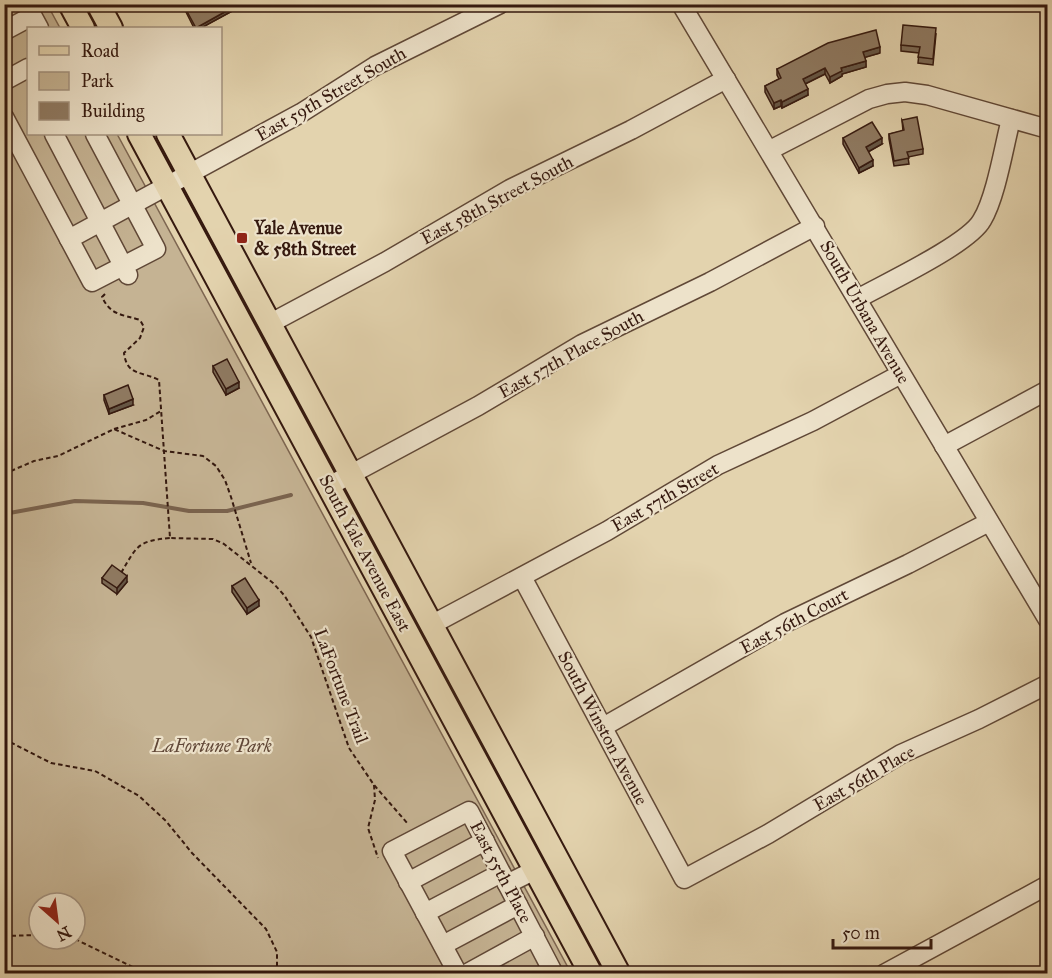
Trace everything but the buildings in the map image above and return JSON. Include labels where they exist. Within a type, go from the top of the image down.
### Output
[{"type":"main road","points":[[70,4],[82,27]]},
{"type":"main road","points":[[98,4],[110,27]]},
{"type":"main road","name":"South Yale Avenue East","points":[[140,135],[591,974]]},
{"type":"main road","name":"South Yale Avenue East","points":[[169,135],[619,974]]},
{"type":"street","name":"East 59th Street South","points":[[69,239],[302,113],[375,66],[500,4]]},
{"type":"street","name":"South Urbana Avenue","points":[[681,4],[859,298],[901,374],[989,522],[1040,590],[1047,620]]},
{"type":"street","points":[[4,31],[32,16]]},
{"type":"street","points":[[4,81],[26,75]]},
{"type":"street","name":"East 58th Street South","points":[[269,324],[385,262],[510,189],[631,130],[726,79]]},
{"type":"street","points":[[770,150],[868,99],[904,92],[927,95],[1047,129]]},
{"type":"street","points":[[4,117],[92,282],[105,275],[126,271],[156,249],[96,135]]},
{"type":"street","points":[[859,298],[948,248],[970,234],[982,221],[990,203],[1011,118]]},
{"type":"street","points":[[55,135],[126,271]]},
{"type":"street","name":"East 57th Place South","points":[[329,486],[478,406],[582,344],[710,282],[815,226]]},
{"type":"street","name":"East 57th Street","points":[[431,625],[607,531],[718,465],[813,421],[901,374]]},
{"type":"street","points":[[944,446],[1047,390]]},
{"type":"street","name":"East 56th Court","points":[[603,728],[785,623],[989,522]]},
{"type":"street","name":"South Winston Avenue","points":[[522,577],[684,879]]},
{"type":"street","name":"East 56th Place","points":[[684,879],[768,834],[901,754],[1047,684]]},
{"type":"street","name":"East 55th Place","points":[[458,974],[392,851],[469,811],[534,936],[549,972]]},
{"type":"street","points":[[408,882],[485,841]]},
{"type":"street","points":[[426,913],[504,879],[535,870]]},
{"type":"street","points":[[884,974],[1047,885]]},
{"type":"street","points":[[443,945],[518,905]]},
{"type":"street","points":[[466,974],[534,936]]},
{"type":"path","points":[[105,275],[111,288],[102,297],[106,307],[116,314],[140,320],[144,327],[140,338],[124,353],[126,364],[133,371],[159,380],[170,538]]},
{"type":"path","points":[[4,474],[34,461],[58,456],[114,429],[146,420],[162,411]]},
{"type":"path","points":[[114,429],[164,451],[203,456],[216,466],[231,496],[251,566]]},
{"type":"path","name":"LaFortune Trail","points":[[119,576],[136,547],[150,540],[213,539],[224,544],[273,583],[284,595],[310,637],[349,748],[374,785],[409,825]]},
{"type":"path","points":[[4,739],[51,763],[95,771],[139,796],[166,821],[215,878],[267,929],[277,952],[277,974]]},
{"type":"path","points":[[4,936],[27,935]]},
{"type":"path","points":[[87,945],[147,974]]},
{"type":"green space","name":"LaFortune Park","points":[[47,4],[59,27],[27,27],[27,135],[118,135],[571,973],[5,973],[4,5]]},
{"type":"waterway","points":[[4,514],[75,501],[143,503],[189,511],[227,511],[291,495]]},
{"type":"place","name":"Yale Avenue & 58th Street","points":[[242,238]]}]
